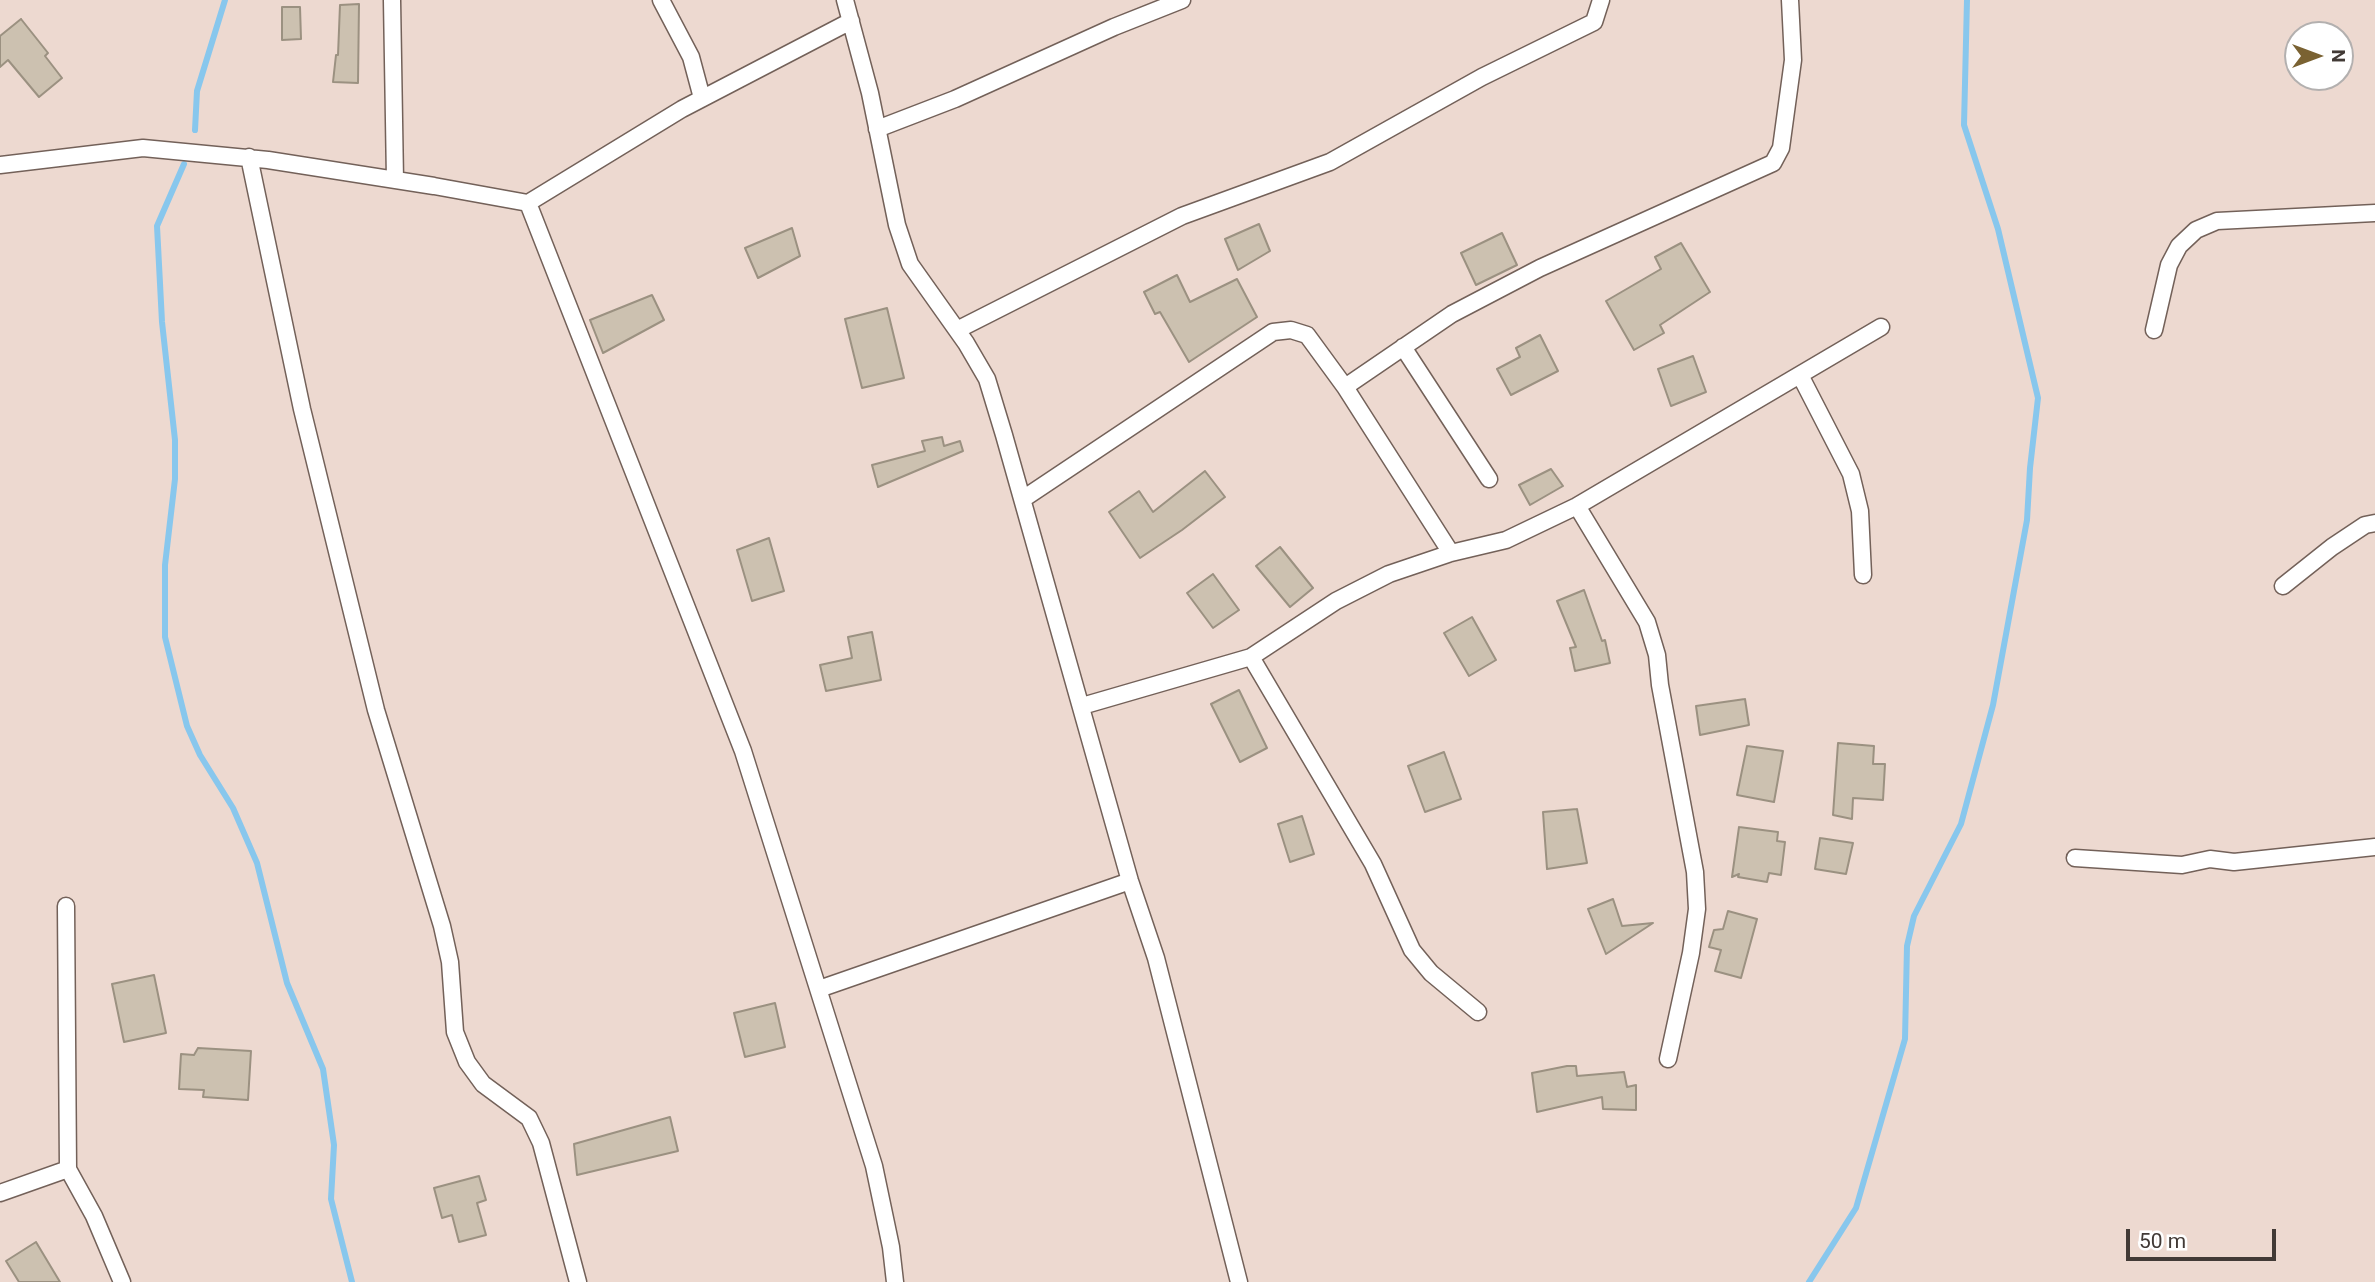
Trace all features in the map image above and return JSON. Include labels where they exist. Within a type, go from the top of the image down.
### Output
[{"type":"street","points":[[392,0],[395,180]]},
{"type":"street","points":[[661,0],[691,57],[702,98]]},
{"type":"street","points":[[845,0],[877,129],[897,225],[910,264],[957,330],[987,379],[1130,881],[1156,958],[1239,1282]]},
{"type":"street","points":[[877,129],[955,99],[1114,27],[1182,0]]},
{"type":"street","points":[[957,330],[1182,216],[1329,162],[1482,77],[1594,22],[1601,0]]},
{"type":"street","points":[[1345,387],[1452,314],[1540,268],[1773,163],[1781,148],[1793,60],[1790,0]]},
{"type":"street","points":[[0,166],[143,148],[249,158],[528,203],[702,98],[851,21]]},
{"type":"street","points":[[249,158],[302,409],[373,697],[442,926],[450,962],[455,1032],[467,1062],[483,1084],[528,1118],[541,1143],[578,1282]]},
{"type":"street","points":[[528,203],[743,751],[874,1166],[891,1248],[895,1282]]},
{"type":"street","points":[[2154,330],[2169,265],[2179,246],[2196,230],[2217,221],[2375,213]]},
{"type":"street","points":[[1082,706],[1251,657],[1347,596],[1389,574],[1451,553],[1506,540],[1577,506],[1881,327]]},
{"type":"street","points":[[1023,499],[1273,332],[1291,330],[1307,335],[1345,387],[1451,553]]},
{"type":"street","points":[[1403,347],[1489,479]]},
{"type":"street","points":[[1800,375],[1851,474],[1860,511],[1863,575]]},
{"type":"street","points":[[1577,506],[1647,622],[1657,655],[1660,685],[1695,872],[1697,909],[1691,953],[1668,1059]]},
{"type":"street","points":[[2283,586],[2332,547],[2365,525],[2375,523]]},
{"type":"street","points":[[1251,657],[1373,864],[1412,950],[1431,973],[1478,1012]]},
{"type":"street","points":[[2075,858],[2182,865],[2210,859],[2234,862],[2375,847]]},
{"type":"street","points":[[819,989],[1130,881]]},
{"type":"street","points":[[66,906],[68,1169],[94,1216],[122,1282]]},
{"type":"street","points":[[0,1194],[68,1169]]},
{"type":"building","points":[[359,4],[358,83],[333,82],[338,55],[340,5]]},
{"type":"building","points":[[282,7],[300,7],[301,39],[282,40]]},
{"type":"building","points":[[21,19],[48,53],[45,56],[62,78],[39,97],[8,60],[0,67],[0,36]]},
{"type":"building","points":[[1259,224],[1270,251],[1238,270],[1225,239]]},
{"type":"building","points":[[792,228],[800,256],[758,278],[745,248]]},
{"type":"building","points":[[1502,233],[1517,265],[1476,285],[1461,253]]},
{"type":"building","points":[[1681,243],[1710,292],[1660,325],[1664,333],[1634,350],[1606,301],[1661,269],[1655,257]]},
{"type":"building","points":[[1177,275],[1190,302],[1237,279],[1257,317],[1189,362],[1160,312],[1155,314],[1144,292]]},
{"type":"building","points":[[652,295],[664,320],[603,353],[590,320]]},
{"type":"building","points":[[887,308],[904,378],[862,388],[845,319]]},
{"type":"building","points":[[1540,335],[1558,371],[1511,395],[1497,369],[1520,357],[1516,348]]},
{"type":"building","points":[[1693,356],[1706,392],[1671,406],[1658,369]]},
{"type":"building","points":[[942,437],[944,446],[960,441],[963,451],[878,487],[872,465],[925,451],[922,441]]},
{"type":"building","points":[[1551,469],[1563,486],[1530,505],[1519,485]]},
{"type":"building","points":[[1205,471],[1225,497],[1140,558],[1109,512],[1139,491],[1153,512]]},
{"type":"building","points":[[769,538],[784,591],[752,601],[737,550]]},
{"type":"building","points":[[1280,547],[1313,588],[1290,607],[1256,566]]},
{"type":"building","points":[[1213,574],[1239,610],[1213,628],[1187,593]]},
{"type":"building","points":[[1584,590],[1602,641],[1605,640],[1610,663],[1575,671],[1570,648],[1576,647],[1557,601]]},
{"type":"building","points":[[1472,617],[1496,660],[1469,676],[1444,633]]},
{"type":"building","points":[[872,632],[881,680],[826,691],[820,665],[852,658],[848,637]]},
{"type":"building","points":[[1239,690],[1267,748],[1240,762],[1211,704]]},
{"type":"building","points":[[1745,699],[1749,725],[1700,735],[1696,706]]},
{"type":"building","points":[[1838,743],[1874,746],[1873,764],[1885,764],[1883,800],[1853,798],[1852,819],[1833,815]]},
{"type":"building","points":[[1747,746],[1783,751],[1774,802],[1737,795]]},
{"type":"building","points":[[1444,752],[1461,799],[1425,812],[1408,766]]},
{"type":"building","points":[[1577,809],[1587,863],[1547,869],[1543,812]]},
{"type":"building","points":[[1302,816],[1314,854],[1290,862],[1278,824]]},
{"type":"building","points":[[1739,827],[1778,832],[1777,841],[1785,842],[1781,875],[1769,873],[1767,882],[1738,877],[1739,874],[1732,877]]},
{"type":"building","points":[[1820,838],[1853,843],[1846,874],[1815,869]]},
{"type":"building","points":[[1613,899],[1622,926],[1653,923],[1606,954],[1588,909]]},
{"type":"building","points":[[1728,911],[1757,919],[1741,978],[1715,971],[1721,950],[1709,947],[1714,930],[1723,929]]},
{"type":"building","points":[[154,975],[166,1033],[124,1042],[112,984]]},
{"type":"building","points":[[775,1003],[785,1047],[745,1057],[734,1013]]},
{"type":"building","points":[[198,1048],[251,1051],[248,1100],[203,1097],[204,1090],[179,1089],[181,1054],[194,1055]]},
{"type":"building","points":[[1576,1066],[1577,1076],[1624,1072],[1627,1087],[1636,1085],[1636,1110],[1603,1109],[1602,1097],[1537,1112],[1532,1073]]},
{"type":"building","points":[[670,1117],[678,1151],[577,1175],[574,1144]]},
{"type":"building","points":[[479,1176],[486,1200],[477,1203],[486,1235],[459,1242],[452,1215],[442,1218],[434,1188]]},
{"type":"building","points":[[36,1242],[60,1282],[19,1282],[6,1261]]},
{"type":"waterway","points":[[195,130],[197,91],[225,0]]},
{"type":"waterway","points":[[1809,1282],[1856,1208],[1905,1039],[1907,946],[1914,916],[1961,824],[1993,705],[2027,520],[2038,398],[1998,229],[1964,125],[1967,0]]},
{"type":"waterway","points":[[184,164],[157,226],[162,322],[175,440],[175,479],[165,565],[165,637],[187,726],[200,755],[233,808],[257,863],[287,983],[323,1069],[334,1145],[331,1199],[352,1282]]}]
